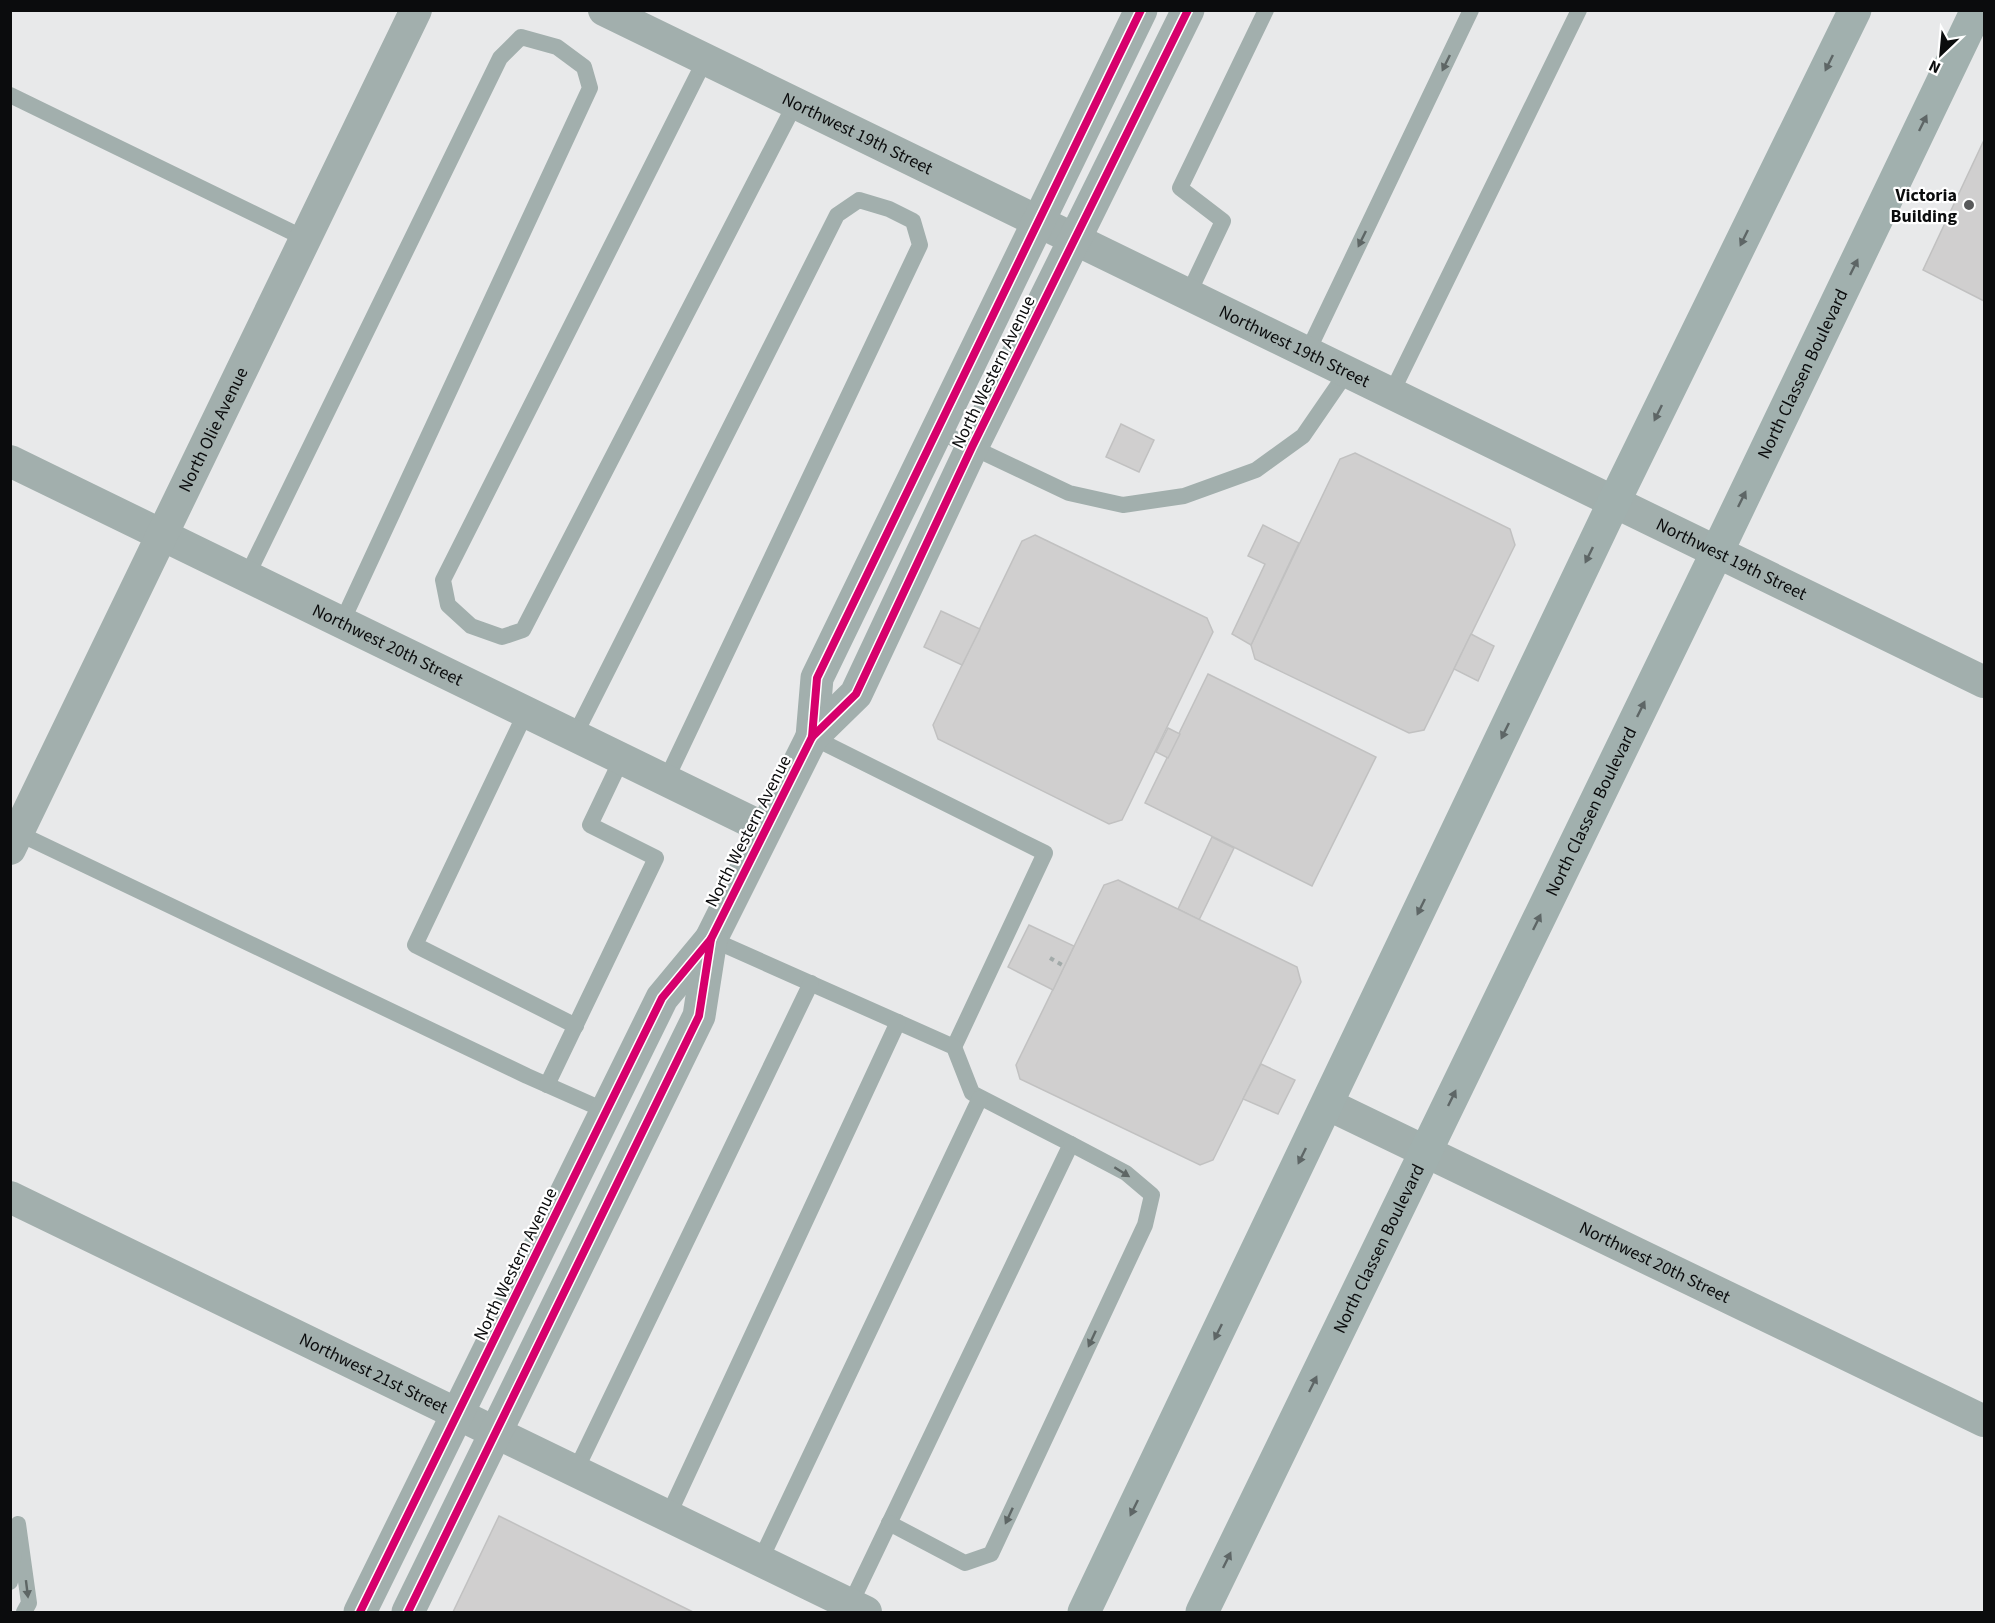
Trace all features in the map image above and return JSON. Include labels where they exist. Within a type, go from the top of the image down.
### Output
[{"type":"main road","points":[[1084,1612],[1614,502],[1855,10]]},
{"type":"main road","name":"North Classen Boulevard","points":[[1202,1612],[1717,552],[1977,10]]},
{"type":"street","name":"North Olie Avenue","points":[[14,841],[416,10]]},
{"type":"street","name":"Northwest 19th Street","points":[[604,10],[1984,682]]},
{"type":"street","name":"North Western Avenue","points":[[812,737],[817,678],[1141,10]]},
{"type":"street","name":"North Western Avenue","points":[[360,1612],[662,998],[711,939],[812,737],[856,694],[972,447],[1188,10]]},
{"type":"street","name":"Northwest 20th Street","points":[[10,461],[766,829]]},
{"type":"street","name":"North Western Avenue","points":[[408,1612],[699,1016],[711,939]]},
{"type":"street","name":"Northwest 20th Street","points":[[1327,1104],[1984,1421]]},
{"type":"street","name":"Northwest 21st Street","points":[[10,1197],[858,1609]]},
{"type":"lane","points":[[1188,295],[1223,221],[1180,188],[1266,10]]},
{"type":"lane","points":[[1307,353],[1471,10]]},
{"type":"lane","points":[[1391,394],[1579,10]]},
{"type":"lane","points":[[247,576],[500,58],[521,37],[557,47],[584,67],[590,88],[342,622]]},
{"type":"lane","points":[[705,60],[442,580],[448,605],[471,626],[502,637],[522,630],[795,104]]},
{"type":"lane","points":[[10,95],[306,239]]},
{"type":"lane","points":[[575,735],[837,215],[859,200],[889,209],[913,221],[921,245],[666,780]]},
{"type":"lane","points":[[938,431],[1069,493],[1124,506],[1184,496],[1256,470],[1303,436],[1347,372]]},
{"type":"lane","points":[[526,712],[415,945],[576,1026]]},
{"type":"lane","points":[[812,737],[1045,853],[954,1047]]},
{"type":"lane","points":[[547,1085],[656,858],[590,825],[622,758]]},
{"type":"lane","points":[[14,841],[606,1111]]},
{"type":"lane","points":[[711,939],[954,1047],[972,1093],[1125,1173],[1152,1195],[1146,1225],[991,1554],[965,1563],[889,1523]]},
{"type":"lane","points":[[575,1472],[811,983]]},
{"type":"lane","points":[[668,1516],[898,1022]]},
{"type":"lane","points":[[760,1561],[981,1098]]},
{"type":"lane","points":[[858,1609],[889,1523],[1071,1144]]},
{"type":"lane","points":[[10,1540],[12,1528]]},
{"type":"lane","points":[[10,1582],[12,1528]]},
{"type":"lane","points":[[12,1528],[28,1603],[24,1612]]},
{"type":"path","points":[[1050,958],[1064,966]]},
{"type":"building","name":"Victoria Building","points":[[1984,140],[1984,301],[1923,270]]},
{"type":"building","points":[[1121,424],[1154,440],[1139,472],[1106,457]]},
{"type":"building","points":[[1355,453],[1510,529],[1515,545],[1424,730],[1409,733],[1255,659],[1251,645],[1340,459]]},
{"type":"building","points":[[1263,525],[1299,543],[1251,645],[1232,634],[1265,564],[1248,556]]},
{"type":"building","points":[[1035,535],[1207,618],[1213,632],[1122,820],[1109,824],[938,739],[933,725],[1022,541]]},
{"type":"building","points":[[941,611],[980,629],[962,665],[924,647]]},
{"type":"building","points":[[1471,634],[1494,646],[1478,681],[1454,669]]},
{"type":"building","points":[[1208,674],[1376,757],[1312,886],[1145,803]]},
{"type":"building","points":[[1168,728],[1180,734],[1168,758],[1156,752]]},
{"type":"building","points":[[1212,837],[1234,848],[1199,920],[1178,909]]},
{"type":"building","points":[[1118,880],[1297,967],[1301,982],[1213,1160],[1200,1165],[1020,1079],[1016,1065],[1104,885]]},
{"type":"building","points":[[1029,925],[1074,946],[1053,990],[1008,967]]},
{"type":"building","points":[[1261,1064],[1295,1080],[1278,1114],[1243,1099]]},
{"type":"building","points":[[499,1516],[693,1612],[453,1612]]},
{"type":"cycle path","points":[[812,737],[817,678],[1141,10]]},
{"type":"cycle path","points":[[360,1612],[662,998],[711,939],[812,737],[856,694],[972,447],[1188,10]]},
{"type":"cycle path","points":[[408,1612],[699,1016],[711,939]]},
{"type":"place","name":"Victoria Building","points":[[1969,205]]}]
